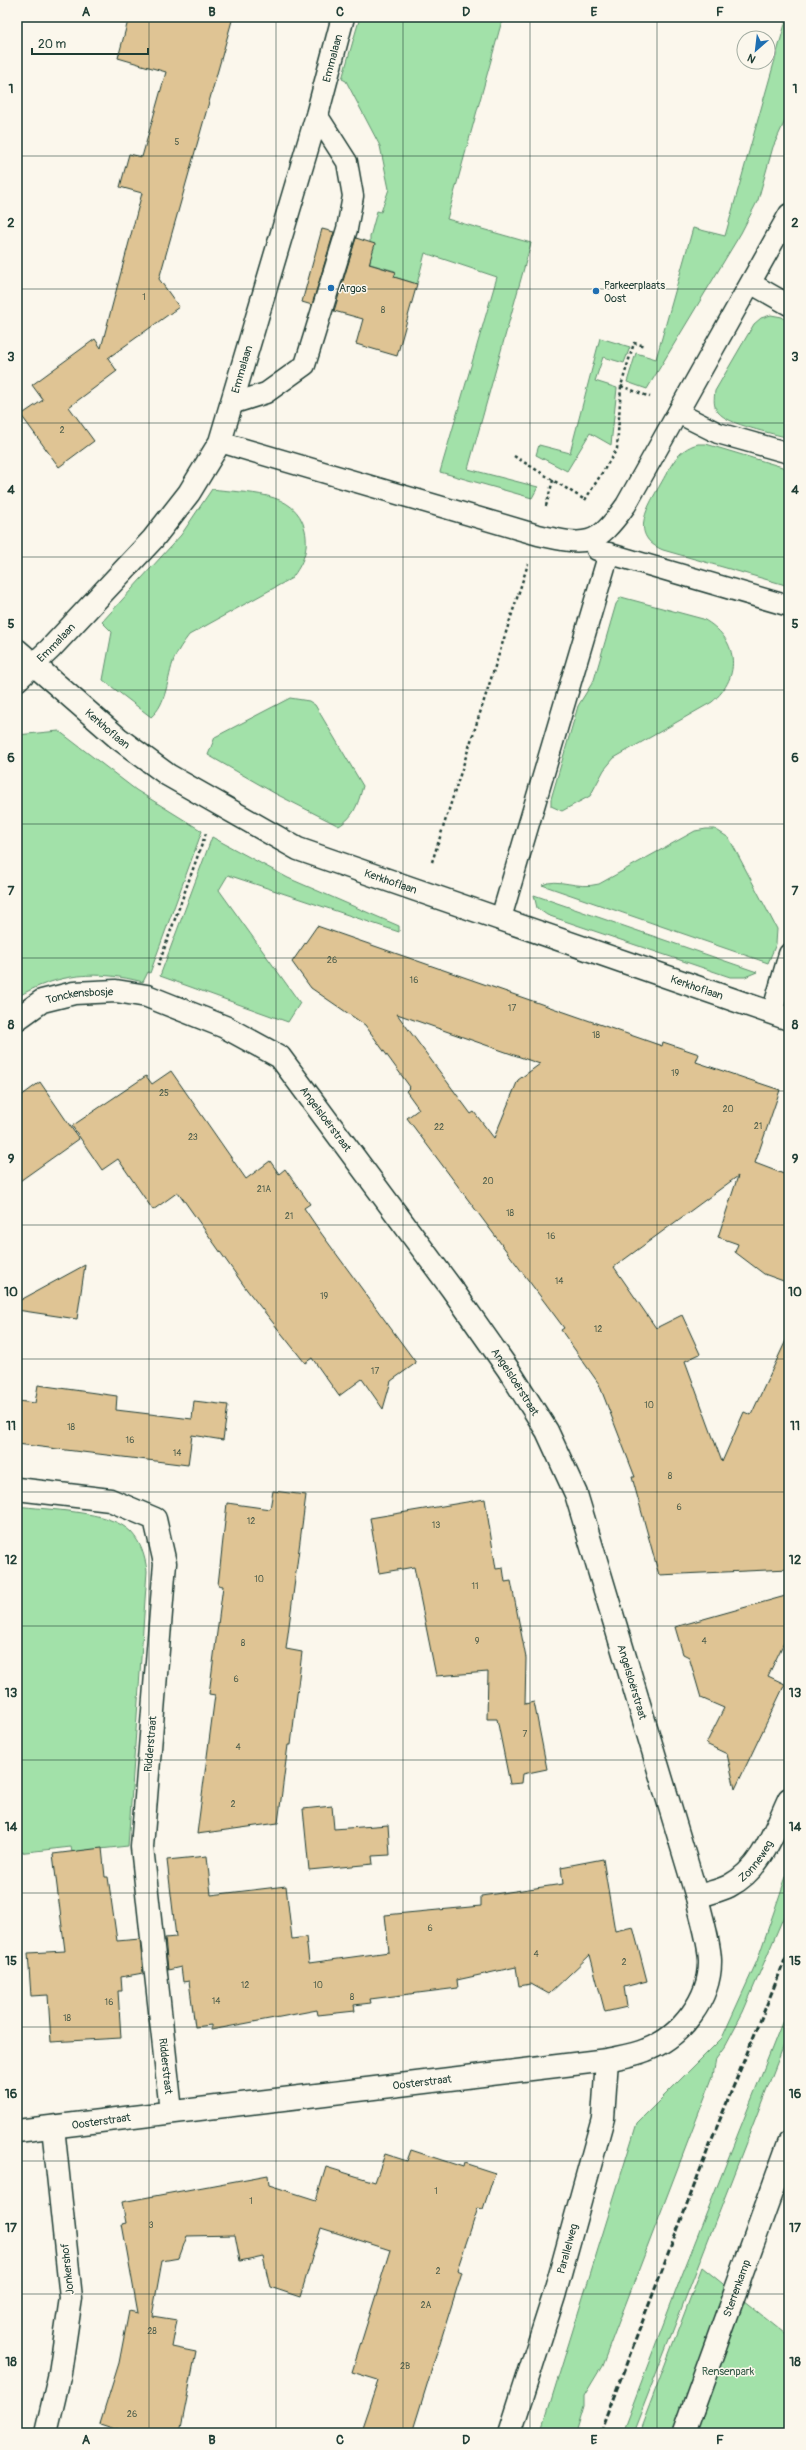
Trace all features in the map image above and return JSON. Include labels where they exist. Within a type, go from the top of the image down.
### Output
[{"type":"street","name":"Emmalaan","points":[[17,680],[34,665],[153,539],[189,493],[220,442],[317,115],[343,17]]},
{"type":"street","name":"Kerkhoflaan","points":[[17,650],[118,738],[168,775],[298,849],[423,891],[504,911],[780,1016]]},
{"type":"street","name":"Tonckensbosje","points":[[17,1019],[42,1001],[74,993],[116,991],[147,996]]},
{"type":"street","name":"Angelsloërstraat","points":[[147,996],[225,1027],[280,1057],[452,1289],[508,1369],[547,1431],[576,1494],[697,1896]]},
{"type":"street","name":"Ridderstraat","points":[[17,1489],[110,1500],[155,1518],[165,1563],[142,1847],[171,2111]]},
{"type":"street","name":"Zonneweg","points":[[697,1896],[729,1886],[749,1872],[765,1850],[789,1799]]},
{"type":"street","name":"Oosterstraat","points":[[17,2131],[53,2128],[171,2111],[607,2060],[647,2050],[670,2036],[692,2014],[706,1989],[710,1960],[697,1896]]},
{"type":"street","name":"Parallelweg","points":[[510,2433],[554,2296],[603,2118],[607,2060]]},
{"type":"street","name":"Jonkershof","points":[[46,2433],[60,2373],[71,2298],[53,2128]]},
{"type":"street","name":"Sterrenkamp","points":[[684,2433],[789,2143]]},
{"type":"lane","points":[[231,404],[266,393],[305,365],[347,229],[353,196],[348,162],[317,115]]},
{"type":"lane","points":[[574,543],[599,537],[616,519],[752,284],[789,214]]},
{"type":"lane","points":[[752,284],[789,305]]},
{"type":"lane","points":[[678,413],[718,433],[789,453]]},
{"type":"lane","points":[[220,442],[538,535],[574,543],[789,606]]},
{"type":"lane","points":[[504,911],[609,554]]},
{"type":"lane","points":[[780,1016],[789,954]]},
{"type":"path","points":[[585,500],[617,450],[621,386],[634,343],[645,346]]},
{"type":"path","points":[[514,456],[616,519]]},
{"type":"path","points":[[423,891],[538,535],[553,480]]},
{"type":"path","points":[[147,996],[208,829],[221,804]]},
{"type":"green space","points":[[360,17],[503,17],[447,219],[531,243],[468,469],[538,487],[532,498],[440,472],[497,277],[425,253],[417,284],[394,277],[395,271],[370,264],[370,237],[377,211],[381,212],[389,189],[380,146],[346,81],[342,79]]},
{"type":"green space","points":[[787,17],[789,17],[789,112],[773,147],[758,200],[741,233],[647,389],[627,382],[636,353],[656,359],[693,228],[725,236],[772,70],[776,70],[776,56]]},
{"type":"green space","points":[[771,315],[782,317],[789,322],[789,438],[740,425],[723,417],[716,410],[714,400],[715,391],[754,324],[761,318]]},
{"type":"green space","points":[[600,338],[630,347],[624,363],[603,357],[595,381],[617,388],[611,445],[590,433],[567,471],[536,455],[539,445],[570,453]]},
{"type":"green space","points":[[706,444],[789,469],[789,586],[663,550],[653,544],[646,537],[644,521],[646,512],[655,494],[679,455],[691,446]]},
{"type":"green space","points":[[212,489],[254,493],[268,496],[280,500],[291,507],[300,517],[305,530],[306,550],[299,567],[292,578],[189,635],[174,659],[163,698],[156,712],[151,717],[103,680],[112,632],[102,622],[181,535]]},
{"type":"green space","points":[[621,597],[703,619],[715,627],[724,636],[732,658],[732,669],[729,681],[722,692],[712,702],[614,758],[604,770],[590,796],[562,811],[551,806],[551,799],[578,706],[594,680],[616,604]]},
{"type":"green space","points":[[290,698],[309,701],[315,705],[363,786],[355,809],[349,818],[339,826],[276,794],[208,755],[215,737]]},
{"type":"green space","points":[[59,731],[136,790],[202,831],[150,973],[148,972],[143,982],[110,976],[78,976],[48,983],[17,997],[17,735]]},
{"type":"green space","points":[[715,829],[729,838],[777,929],[776,944],[768,963],[542,885],[555,882],[583,886],[599,884],[695,831]]},
{"type":"green space","points":[[212,837],[288,878],[399,926],[399,932],[228,875],[219,890],[300,1003],[288,1022],[160,976]]},
{"type":"green space","points":[[534,895],[757,972],[745,977],[730,977],[547,915],[537,908]]},
{"type":"green space","points":[[17,1506],[77,1512],[108,1519],[131,1532],[140,1545],[144,1555],[147,1571],[128,1846],[72,1852],[71,1847],[17,1853]]},
{"type":"green space","points":[[789,1868],[789,1904],[743,2012],[724,2048],[716,2059],[713,2076],[602,2366],[584,2396],[584,2406],[576,2433],[541,2433],[637,2123],[722,2038],[757,1961]]},
{"type":"green space","points":[[789,2005],[789,2032],[633,2433],[622,2433],[680,2280]]},
{"type":"green space","name":"Rensenpark","points":[[702,2267],[789,2337],[789,2433],[639,2433]]},
{"type":"building","points":[[129,17],[233,17],[159,279],[179,307],[108,358],[117,371],[69,407],[94,441],[59,467],[21,415],[43,400],[32,385],[95,339],[101,348],[142,193],[120,187],[129,154],[142,157],[166,72],[118,58]]},
{"type":"building","points":[[322,229],[334,232],[312,305],[302,302]]},
{"type":"building","points":[[356,238],[375,244],[369,264],[396,272],[394,277],[417,284],[397,356],[356,344],[363,319],[334,311]]},
{"type":"building","points":[[317,926],[662,1046],[663,1042],[699,1054],[696,1062],[780,1090],[755,1163],[789,1176],[789,1283],[764,1274],[735,1252],[738,1244],[718,1237],[738,1176],[614,1267],[656,1328],[682,1315],[700,1354],[685,1361],[722,1462],[744,1412],[751,1415],[789,1334],[789,1569],[659,1575],[632,1477],[635,1477],[599,1384],[561,1330],[564,1328],[407,1118],[419,1109],[406,1091],[410,1087],[365,1025],[311,988],[292,962]],"holes":[[[397,1014],[540,1064],[518,1080],[494,1138],[474,1112],[471,1114]]]},
{"type":"building","points":[[171,1071],[246,1179],[270,1161],[279,1174],[285,1169],[310,1204],[304,1208],[416,1363],[391,1381],[383,1409],[362,1379],[339,1396],[312,1358],[305,1363],[247,1290],[178,1192],[153,1210],[118,1159],[102,1170],[72,1126],[146,1076],[152,1084]]},
{"type":"building","points":[[40,1082],[79,1139],[17,1183],[17,1099]]},
{"type":"building","points":[[85,1265],[77,1319],[17,1310],[17,1302]]},
{"type":"building","points":[[38,1385],[117,1396],[116,1410],[192,1419],[194,1401],[228,1405],[223,1440],[192,1435],[188,1465],[17,1444],[17,1401],[35,1403]]},
{"type":"building","points":[[273,1491],[306,1495],[286,1649],[302,1652],[291,1745],[288,1745],[278,1823],[197,1834],[215,1695],[209,1694],[223,1586],[218,1585],[227,1503],[270,1509]]},
{"type":"building","points":[[485,1499],[496,1569],[503,1568],[505,1582],[511,1581],[526,1658],[525,1704],[534,1702],[547,1769],[523,1774],[522,1783],[510,1784],[497,1719],[487,1719],[488,1672],[436,1676],[414,1567],[379,1573],[370,1518]]},
{"type":"building","points":[[789,1595],[789,1632],[768,1676],[785,1684],[735,1789],[727,1754],[706,1744],[724,1708],[701,1698],[689,1657],[683,1654],[675,1627]]},
{"type":"building","points":[[332,1806],[334,1829],[388,1825],[390,1855],[372,1856],[373,1864],[309,1870],[303,1809]]},
{"type":"building","points":[[102,1848],[105,1877],[108,1877],[117,1941],[140,1939],[143,1973],[121,1977],[122,1991],[118,1991],[121,2038],[51,2042],[48,1995],[31,1996],[28,1953],[65,1951],[53,1854]]},
{"type":"building","points":[[207,1856],[211,1895],[286,1886],[292,1939],[306,1937],[309,1963],[389,1952],[385,1915],[481,1906],[481,1896],[563,1884],[561,1867],[603,1859],[615,1931],[633,1927],[647,1981],[624,1987],[627,2007],[605,2012],[590,1955],[549,1994],[531,1984],[519,1986],[516,1967],[457,1980],[458,1988],[370,1999],[371,2003],[354,2005],[355,2011],[318,2015],[317,2010],[211,2030],[211,2025],[195,2027],[189,1981],[183,1982],[181,1967],[168,1970],[165,1938],[176,1937],[167,1860]]},
{"type":"building","points":[[411,2150],[463,2167],[464,2163],[495,2173],[483,2209],[478,2208],[457,2270],[462,2272],[412,2433],[360,2433],[378,2380],[352,2372],[390,2250],[321,2228],[300,2297],[270,2287],[263,2256],[240,2261],[235,2235],[187,2236],[179,2258],[162,2261],[152,2316],[177,2320],[172,2347],[196,2352],[180,2433],[127,2433],[100,2424],[119,2363],[129,2311],[138,2313],[122,2224],[126,2223],[122,2202],[268,2175],[269,2185],[316,2200],[326,2167],[375,2182],[385,2154],[407,2161]]},
{"type":"railway","points":[[600,2433],[712,2139],[789,1950]]},
{"type":"place","name":"Argos","points":[[331,288]]},
{"type":"place","name":"Parkeerplaats Oost","points":[[596,291]]}]
